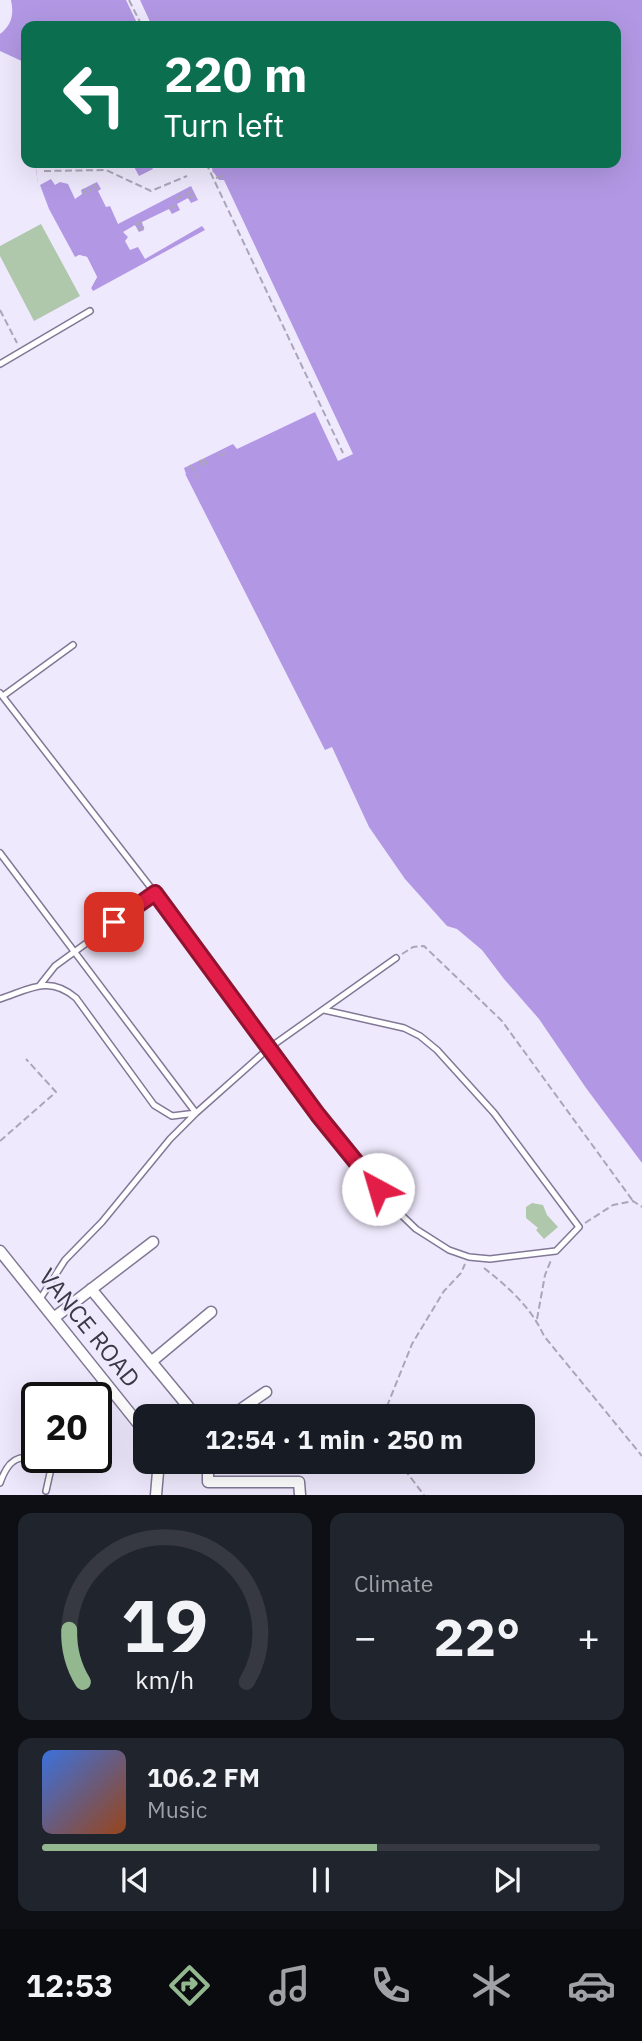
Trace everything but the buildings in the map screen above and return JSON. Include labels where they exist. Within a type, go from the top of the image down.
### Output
[{"type":"street","points":[[55,1317],[153,1242]]},
{"type":"street","name":"VANCE ROAD","points":[[0,1251],[133,1417]]},
{"type":"street","points":[[91,1289],[186,1404]]},
{"type":"street","points":[[151,1362],[211,1312]]},
{"type":"street","points":[[248,1404],[266,1392]]},
{"type":"street","points":[[156,1495],[158,1474]]},
{"type":"street","points":[[208,1474],[208,1482],[299,1482],[300,1495]]},
{"type":"lane","points":[[0,364],[90,311]]},
{"type":"lane","points":[[73,645],[1,695],[155,893],[318,1115],[391,1205],[430,1240],[469,1257],[490,1259],[556,1251],[579,1227],[494,1113],[437,1050],[404,1028],[324,1010]]},
{"type":"lane","points":[[0,853],[195,1113]]},
{"type":"lane","points":[[40,985],[55,966],[155,893]]},
{"type":"lane","points":[[40,1299],[65,1260],[102,1222],[170,1139],[195,1113],[269,1048],[396,958]]},
{"type":"lane","points":[[0,999],[40,985],[54,985],[65,989],[76,998],[154,1105],[172,1116],[195,1113]]},
{"type":"lane","points":[[0,1483],[8,1465],[21,1458]]},
{"type":"lane","points":[[46,1491],[50,1473]]},
{"type":"path","points":[[129,0],[140,21]]},
{"type":"path","points":[[208,168],[343,453]]},
{"type":"path","points":[[44,172],[106,170],[151,191],[187,176]]},
{"type":"path","points":[[216,178],[222,176],[224,180]]},
{"type":"path","points":[[93,184],[98,191]]},
{"type":"path","points":[[88,187],[91,192]]},
{"type":"path","points":[[83,190],[88,198]]},
{"type":"path","points":[[176,199],[194,190]]},
{"type":"path","points":[[188,198],[196,195]]},
{"type":"path","points":[[169,209],[177,204]]},
{"type":"path","points":[[135,225],[142,222]]},
{"type":"path","points":[[138,230],[144,227]]},
{"type":"path","points":[[0,310],[22,351]]},
{"type":"path","points":[[220,456],[225,453],[223,449]]},
{"type":"path","points":[[204,458],[207,464]]},
{"type":"path","points":[[200,460],[203,467]]},
{"type":"path","points":[[190,465],[198,478]]},
{"type":"path","points":[[396,958],[413,947],[424,946],[502,1021],[633,1201],[642,1207]]},
{"type":"path","points":[[0,1140],[56,1093],[26,1059]]},
{"type":"path","points":[[579,1227],[613,1205],[633,1201]]},
{"type":"path","points":[[537,1320],[545,1275],[556,1251]]},
{"type":"path","points":[[388,1404],[412,1344],[444,1291],[461,1273],[469,1257],[516,1294],[537,1320],[544,1336],[642,1456]]},
{"type":"path","points":[[408,1474],[424,1495]]},
{"type":"shaded area","points":[[11,0],[642,0],[642,1163],[539,1019],[482,950],[457,929],[447,926],[405,879],[369,827],[332,747],[325,750],[91,288],[97,277],[87,257],[79,255],[71,261],[39,191],[36,168],[621,168],[621,21],[21,21],[21,61],[0,51],[0,34],[11,19]]},
{"type":"pier","points":[[126,0],[140,0],[150,21],[136,21]]},
{"type":"pier","points":[[36,168],[135,168],[139,176],[152,168],[212,168],[219,180],[224,180],[353,454],[338,461],[315,412],[237,449],[233,444],[184,468],[186,474],[183,475],[88,289],[93,277],[85,260],[80,258],[70,264],[39,195]],"holes":[[[51,179],[55,185],[60,182],[68,184],[75,199],[82,194],[81,190],[97,182],[101,189],[98,191],[106,207],[110,206],[118,224],[191,186],[198,200],[191,203],[188,198],[177,204],[180,210],[172,214],[169,209],[142,222],[144,230],[139,232],[135,225],[123,232],[128,237],[125,241],[130,250],[138,247],[145,259],[202,226],[205,230],[93,291],[91,288],[97,277],[87,257],[75,257],[49,209],[40,185]]]},
{"type":"route","points":[[114,922],[155,893],[318,1115],[378,1189]]}]
